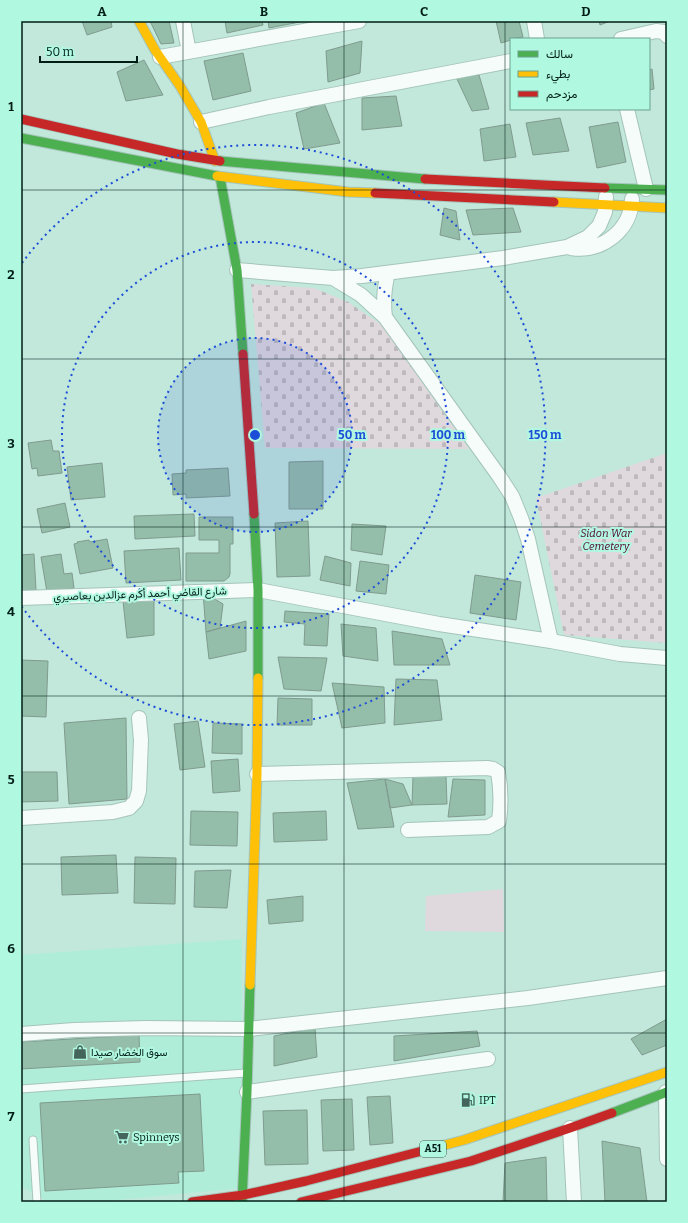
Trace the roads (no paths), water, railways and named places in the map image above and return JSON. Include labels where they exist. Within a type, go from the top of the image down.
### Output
[{"type":"main road","points":[[139,21],[160,57],[202,122],[215,161]]},
{"type":"main road","points":[[21,119],[215,161],[404,178],[667,190]]},
{"type":"main road","points":[[21,138],[220,177],[348,192],[667,208]]},
{"type":"main road","points":[[220,177],[237,270],[251,465],[258,590],[257,774],[243,1199]]},
{"type":"main road","name":"A51","points":[[192,1202],[243,1199],[464,1140],[667,1072]]},
{"type":"main road","name":"A51","points":[[301,1202],[323,1200],[472,1161],[570,1128],[666,1092]]},
{"type":"street","points":[[183,21],[189,52]]},
{"type":"street","points":[[160,57],[359,21]]},
{"type":"street","points":[[534,21],[537,38]]},
{"type":"street","points":[[626,38],[656,31],[664,32],[667,36]]},
{"type":"street","points":[[202,122],[270,107],[510,61]]},
{"type":"street","points":[[567,247],[576,248],[596,246],[613,238],[625,224],[639,189],[627,110]]},
{"type":"street","points":[[237,270],[333,278],[388,273],[503,258],[567,247],[588,237],[599,226],[605,212],[606,188]]},
{"type":"street","points":[[385,317],[383,306],[388,273]]},
{"type":"street","points":[[333,278],[361,295],[385,317],[512,496],[528,539],[551,641]]},
{"type":"street","name":"شارع القاضي أحمد أكرم عزالدين بعاصيري","points":[[21,598],[258,590],[439,624],[551,641],[620,654],[667,658]]},
{"type":"street","points":[[21,818],[113,812],[129,808],[136,801],[139,792],[141,740],[139,718]]},
{"type":"street","points":[[257,774],[487,768],[498,772],[499,821],[488,827],[408,830]]},
{"type":"street","points":[[21,1034],[74,1030],[146,1028],[248,1030],[528,998],[667,978]]},
{"type":"street","points":[[247,1092],[488,1059]]},
{"type":"street","points":[[666,1092],[667,1159]]},
{"type":"street","points":[[570,1128],[574,1202]]},
{"type":"lane","points":[[21,1089],[247,1073]]},
{"type":"lane","points":[[34,1140],[37,1202]]},
{"type":"place","name":"سوق الخضار صيدا","points":[[80,1052]]},
{"type":"place","name":"IPT","points":[[468,1100]]},
{"type":"place","name":"Spinneys","points":[[122,1137]]},
{"type":"park label","name":"Sidon War Cemetery","points":[[606,539]]}]
